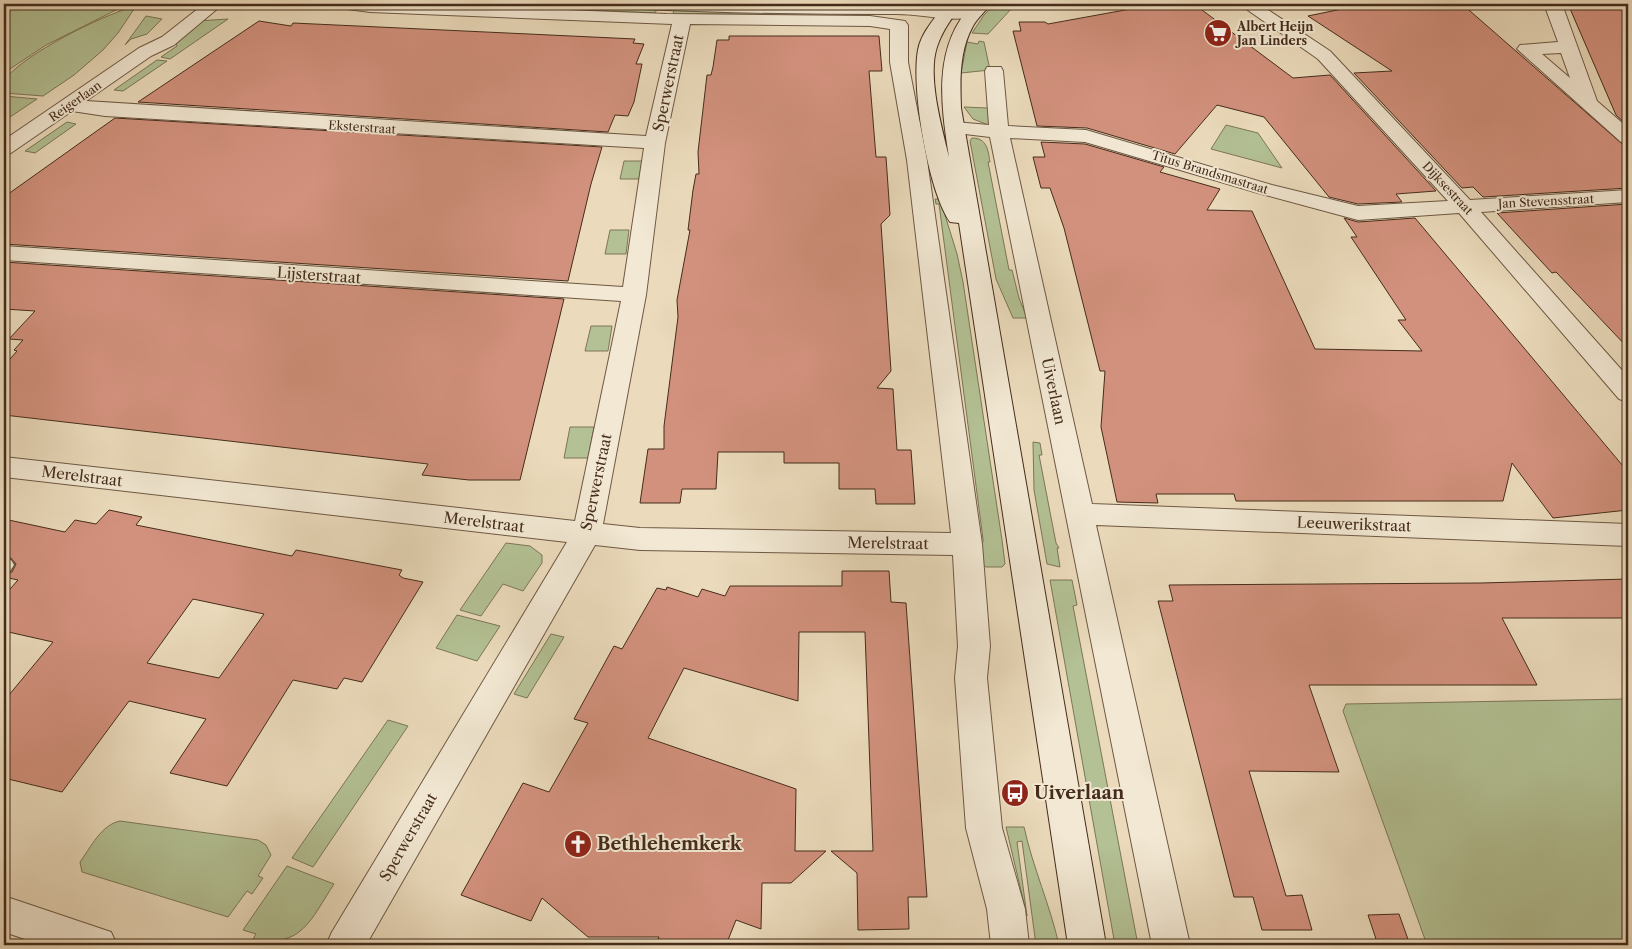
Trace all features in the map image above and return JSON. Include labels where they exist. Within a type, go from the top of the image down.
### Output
[{"type":"street","name":"Reigerlaan","points":[[145,52],[152,38],[187,4]]},
{"type":"street","name":"Reigerlaan","points":[[4,149],[145,52],[168,41],[214,4]]},
{"type":"street","points":[[346,4],[380,7],[698,10],[962,7]]},
{"type":"street","points":[[644,4],[698,10],[898,25],[900,62],[917,160],[966,544],[974,646],[971,678],[984,828],[1006,910],[1010,945]]},
{"type":"street","name":"Dijksestraat","points":[[1248,4],[1324,55],[1464,206],[1628,393]]},
{"type":"street","points":[[1553,4],[1588,103]]},
{"type":"street","points":[[900,62],[927,49],[962,7]]},
{"type":"street","points":[[962,7],[959,35],[950,80],[951,108],[973,247],[992,348],[1022,548],[1087,945]]},
{"type":"street","name":"Sperwerstraat","points":[[345,945],[587,533],[634,295],[655,143],[698,10]]},
{"type":"street","points":[[1568,46],[1526,49],[1628,138]]},
{"type":"street","points":[[927,49],[925,92],[946,193],[973,247]]},
{"type":"street","name":"Uiverlaan","points":[[994,71],[999,132],[1171,945]]},
{"type":"street","name":"Eksterstraat","points":[[70,105],[115,111],[655,143]]},
{"type":"street","name":"Titus Brandsmastraat","points":[[955,128],[1086,136],[1265,189],[1358,212],[1464,206]]},
{"type":"street","name":"Jan Stevensstraat","points":[[1464,206],[1628,196]]},
{"type":"street","name":"Lijsterstraat","points":[[4,253],[634,295]]},
{"type":"street","name":"Merelstraat","points":[[4,467],[640,540],[966,544]]},
{"type":"street","name":"Leeuwerikstraat","points":[[1080,514],[1628,535]]},
{"type":"street","points":[[4,914],[98,945]]},
{"type":"green space","points":[[4,4],[128,4],[46,45],[4,73]]},
{"type":"green space","points":[[430,4],[527,4],[657,9],[655,13]]},
{"type":"green space","points":[[995,4],[1003,4],[1012,8],[988,34],[972,33],[984,15]]},
{"type":"green space","points":[[132,7],[134,9],[118,33],[103,50],[74,75],[43,96],[4,93],[5,79],[29,58],[83,27]]},
{"type":"green space","points":[[674,10],[867,12],[867,14],[673,14]]},
{"type":"green space","points":[[146,16],[162,19],[147,34],[131,39],[125,45]]},
{"type":"green space","points":[[228,19],[170,59],[161,57],[177,46],[175,40],[198,21]]},
{"type":"green space","points":[[979,41],[984,42],[990,70],[961,73],[967,42],[978,44]]},
{"type":"green space","points":[[157,60],[167,61],[123,91],[114,90]]},
{"type":"green space","points":[[4,96],[37,99],[4,121]]},
{"type":"green space","points":[[964,107],[988,108],[991,126],[973,119]]},
{"type":"green space","points":[[67,122],[76,124],[35,153],[25,151]]},
{"type":"green space","points":[[1226,125],[1258,133],[1282,168],[1211,149]]},
{"type":"green space","points":[[972,138],[984,142],[987,149],[1009,270],[1012,270],[1019,298],[1027,318],[1013,318],[996,279],[970,141]]},
{"type":"green space","points":[[624,161],[642,161],[639,179],[620,179]]},
{"type":"green space","points":[[935,199],[940,199],[957,254],[963,282],[1002,540],[1005,564],[1002,567],[986,567],[982,564],[979,542],[983,542],[983,539],[939,204],[936,204]]},
{"type":"green space","points":[[610,230],[629,230],[626,254],[605,254]]},
{"type":"green space","points":[[591,326],[612,326],[608,351],[585,351]]},
{"type":"green space","points":[[570,427],[594,427],[588,458],[564,458]]},
{"type":"green space","points":[[1033,442],[1040,443],[1042,455],[1039,455],[1056,543],[1059,548],[1057,548],[1060,567],[1047,564],[1034,490]]},
{"type":"green space","points":[[506,543],[530,546],[542,555],[542,563],[523,591],[503,584],[481,616],[460,610]]},
{"type":"green space","points":[[1050,580],[1072,580],[1077,605],[1073,606],[1138,945],[1115,945]]},
{"type":"green space","points":[[457,615],[500,626],[477,661],[436,648]]},
{"type":"green space","points":[[551,634],[564,637],[527,698],[514,694]]},
{"type":"green space","points":[[1628,699],[1628,945],[1427,945],[1343,711],[1346,704]]},
{"type":"green space","points":[[388,720],[408,726],[313,867],[292,858]]},
{"type":"green space","points":[[120,821],[258,840],[266,845],[271,855],[258,876],[263,878],[252,894],[247,891],[228,917],[82,872],[80,862],[97,837],[107,827]]},
{"type":"green space","points":[[1006,827],[1024,827],[1059,945],[1036,945],[1022,841],[1017,842],[1027,916]]},
{"type":"green space","points":[[287,866],[334,884],[319,909],[303,928],[294,935],[283,940],[253,939],[256,934],[243,930]]},
{"type":"building","points":[[1158,4],[1194,4],[1293,78],[1330,75],[1436,191],[1396,194],[1402,202],[1358,204],[1329,197],[1264,117],[1217,105],[1175,154],[1087,128],[1037,126],[1013,31],[1021,31],[1019,22],[1045,22],[1048,24]]},
{"type":"building","points":[[1366,4],[1462,4],[1628,149],[1628,188],[1483,197],[1473,187],[1462,188],[1354,73],[1392,71],[1308,16]]},
{"type":"building","points":[[1568,4],[1628,4],[1628,126],[1616,115]]},
{"type":"building","points":[[259,21],[291,26],[293,23],[635,39],[633,43],[644,44],[636,64],[642,64],[634,102],[628,116],[615,115],[608,132],[138,102]]},
{"type":"building","points":[[729,36],[879,36],[882,71],[869,71],[876,157],[886,157],[890,215],[881,224],[891,371],[877,388],[893,389],[897,450],[911,450],[915,504],[876,504],[875,489],[839,489],[839,463],[784,463],[784,452],[718,452],[716,489],[682,489],[680,503],[640,503],[648,449],[664,449],[664,426],[678,317],[677,300],[690,230],[688,230],[693,190],[696,174],[699,174],[698,152],[707,75],[711,75],[717,40],[729,40]]},
{"type":"building","points":[[115,118],[602,147],[591,184],[568,281],[4,244],[4,197]]},
{"type":"building","points":[[1041,142],[1085,144],[1164,167],[1160,172],[1220,189],[1207,210],[1252,211],[1315,349],[1422,351],[1398,320],[1406,320],[1351,237],[1357,237],[1344,218],[1358,222],[1415,218],[1628,472],[1628,510],[1553,518],[1512,463],[1503,501],[1236,501],[1234,494],[1156,494],[1158,503],[1117,502],[1101,427],[1105,371],[1100,371],[1064,228],[1050,188],[1041,188],[1033,157],[1045,157]]},
{"type":"building","points":[[1628,204],[1628,348],[1556,272],[1552,273],[1497,213]]},
{"type":"building","points":[[4,262],[564,299],[520,480],[469,480],[422,475],[428,464],[4,415],[4,366],[17,351],[14,350],[23,340],[9,339],[35,311],[4,309]]},
{"type":"building","points":[[109,510],[142,517],[136,525],[292,556],[296,550],[402,570],[399,575],[403,578],[423,582],[362,682],[344,678],[337,689],[293,680],[227,786],[170,773],[206,719],[129,701],[62,792],[4,778],[4,701],[53,642],[4,631],[4,596],[18,580],[4,577],[4,575],[12,572],[16,564],[11,558],[4,557],[4,519],[65,532],[75,520],[96,524]],"holes":[[[193,599],[264,614],[219,678],[147,663]]]},
{"type":"building","points":[[842,571],[889,571],[891,602],[906,603],[927,897],[908,897],[909,929],[858,930],[857,873],[831,851],[873,851],[865,632],[799,632],[798,701],[684,668],[648,738],[796,789],[795,851],[826,851],[791,883],[762,883],[761,929],[736,920],[726,945],[655,945],[659,937],[588,937],[542,898],[531,921],[461,895],[523,783],[549,792],[588,723],[574,719],[614,646],[622,649],[657,588],[666,590],[667,587],[698,597],[702,589],[725,596],[730,586],[842,586]]},
{"type":"building","points":[[1628,579],[1628,618],[1502,618],[1537,685],[1309,685],[1339,772],[1249,771],[1286,896],[1302,895],[1312,930],[1262,930],[1253,897],[1234,897],[1158,601],[1173,601],[1169,585],[1481,583]]},
{"type":"building","points":[[1399,914],[1410,945],[1378,945],[1368,915]]},
{"type":"place","name":"Albert Heijn Jan Linders","points":[[1218,33]]},
{"type":"place","name":"Uiverlaan","points":[[1015,793]]},
{"type":"place","name":"Bethlehemkerk","points":[[578,844]]}]
